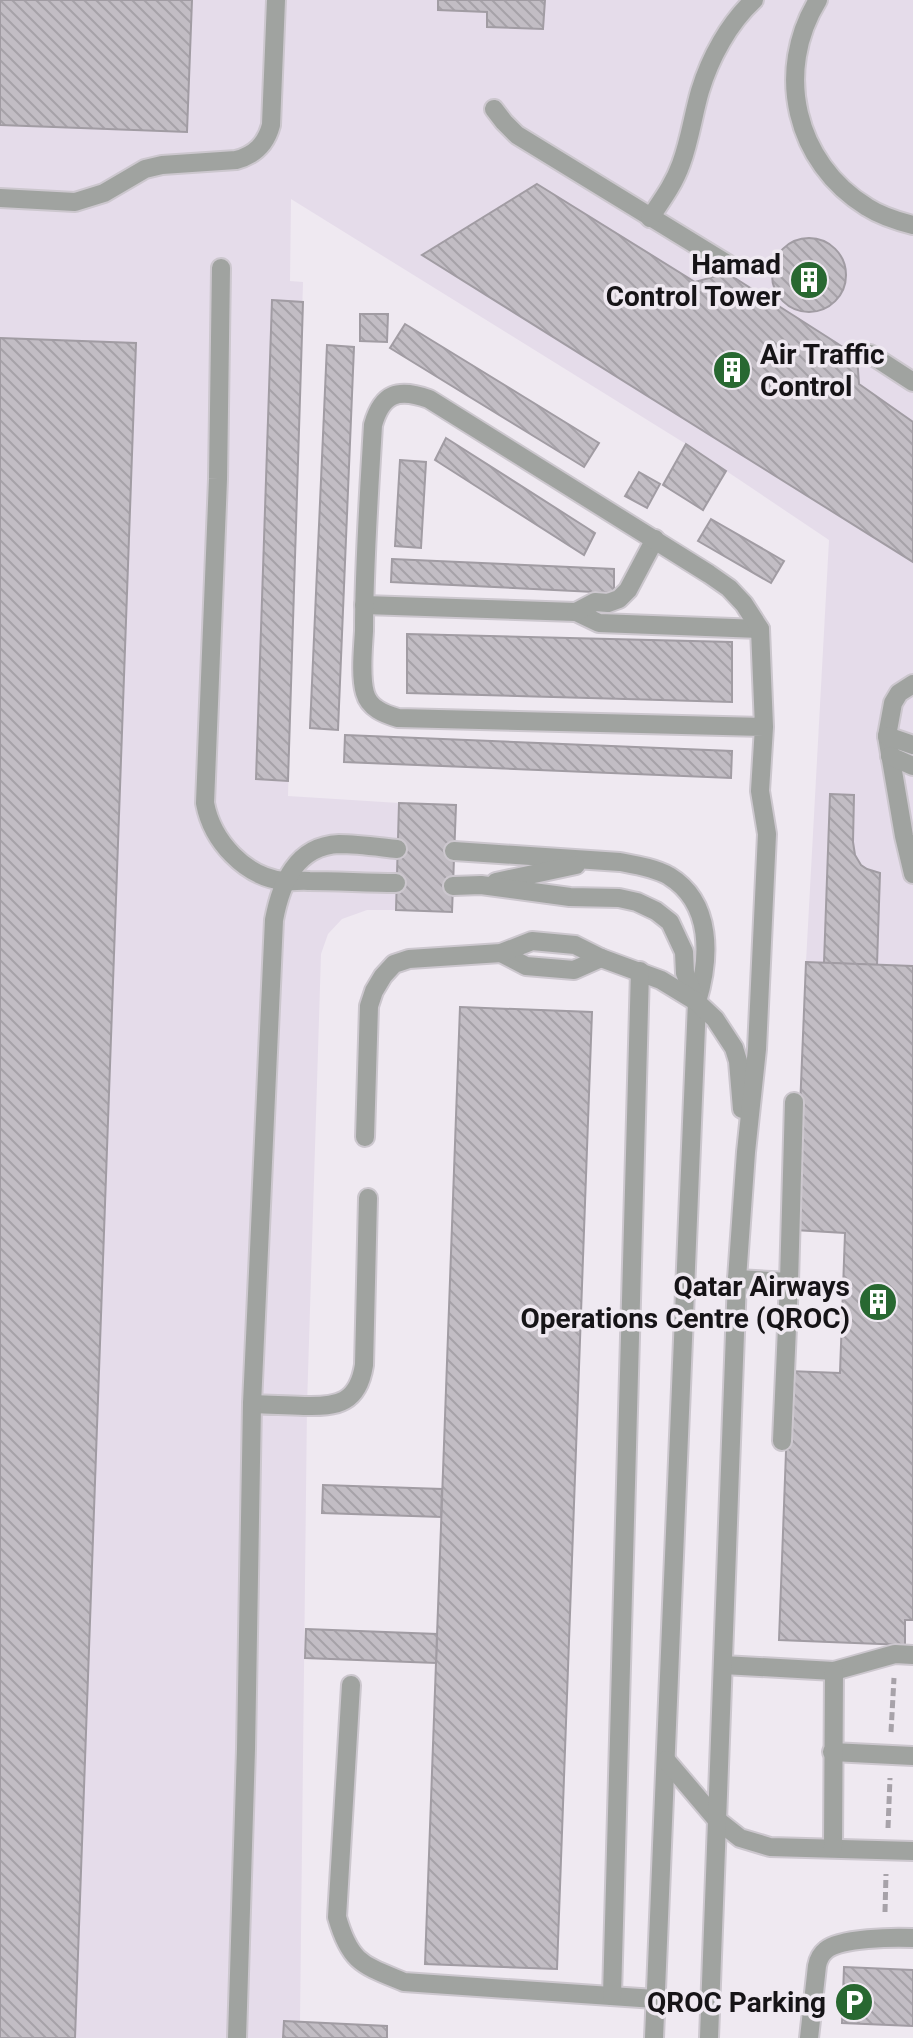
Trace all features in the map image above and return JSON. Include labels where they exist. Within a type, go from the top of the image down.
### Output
[{"type":"lane","points":[[0,198],[75,202],[104,193],[145,169],[236,160],[255,152],[268,135],[271,125],[276,0]]},
{"type":"lane","points":[[650,218],[673,185],[682,163],[701,89],[715,52],[743,10],[754,0]]},
{"type":"lane","points":[[818,0],[799,39],[795,66],[795,94],[800,121],[810,147],[825,171],[844,191],[891,219],[913,225]]},
{"type":"lane","points":[[494,109],[517,135],[729,265]]},
{"type":"lane","points":[[221,268],[218,479],[205,803],[212,828],[235,857],[267,877],[285,882],[396,883]]},
{"type":"lane","points":[[870,354],[913,382]]},
{"type":"lane","points":[[709,2038],[737,1279],[757,1049],[766,851],[765,815],[760,791],[764,727],[760,629],[729,588],[429,399],[400,393],[386,398],[377,410],[373,425],[364,605],[363,682],[365,695],[372,706],[398,718],[764,727]]},
{"type":"lane","points":[[576,612],[595,602],[608,603],[619,599],[628,590],[655,539]]},
{"type":"lane","points":[[364,605],[576,612],[599,623],[760,629]]},
{"type":"lane","points":[[913,684],[899,693],[893,703],[887,736],[913,874]]},
{"type":"lane","points":[[887,736],[913,745]]},
{"type":"lane","points":[[890,756],[913,766]]},
{"type":"lane","points":[[237,2038],[252,1404],[272,942],[278,901],[296,862],[313,851],[337,844],[397,849]]},
{"type":"lane","points":[[454,851],[620,862],[667,875],[689,893],[699,908],[704,926],[704,976],[697,1002],[654,2038]]},
{"type":"lane","points":[[481,885],[597,860]]},
{"type":"lane","points":[[453,886],[481,885],[570,897],[619,898],[656,911],[670,922],[678,937],[684,952],[685,973],[697,1002]]},
{"type":"lane","points":[[365,1137],[369,1006],[383,976],[394,964],[409,959],[501,953],[526,966],[574,970],[601,958],[661,980],[697,1002],[715,1019],[734,1048],[738,1061],[746,1152]]},
{"type":"lane","points":[[612,1996],[640,971]]},
{"type":"lane","points":[[782,1441],[794,1102]]},
{"type":"lane","points":[[252,1404],[328,1407],[354,1393],[364,1365],[368,1198]]},
{"type":"lane","points":[[737,1279],[789,1282]]},
{"type":"lane","points":[[723,1665],[834,1671],[904,1654]]},
{"type":"lane","points":[[833,1848],[834,1671]]},
{"type":"lane","points":[[351,1685],[337,1917],[352,1954],[371,1969],[404,1982],[655,1999]]},
{"type":"lane","points":[[832,1752],[913,1756]]},
{"type":"lane","points":[[666,1760],[716,1819],[740,1838],[770,1847],[913,1851]]},
{"type":"lane","points":[[809,2038],[817,1966],[819,1957],[826,1950],[834,1945],[884,1937],[913,1938]]},
{"type":"path","points":[[884,1937],[891,1755],[904,1654]]},
{"type":"shaded area","points":[[0,0],[913,0],[913,1620],[906,1620],[905,1645],[779,1640],[789,1371],[840,1373],[845,1233],[795,1230],[829,540],[686,444],[291,199],[290,281],[303,282],[288,796],[399,803],[396,910],[367,910],[342,919],[328,934],[321,954],[307,1406],[300,2022],[387,2026],[387,2038],[0,2038]]},
{"type":"building","points":[[0,0],[192,0],[187,132],[0,125]]},
{"type":"building","points":[[438,0],[545,0],[543,29],[487,27],[487,12],[438,10]]},
{"type":"building","name":"Air Traffic Control","points":[[537,184],[695,282],[727,273],[857,356],[859,384],[913,422],[913,562],[422,255]]},
{"type":"building","name":"Hamad Control Tower","points":[[809,238],[823,241],[835,249],[843,261],[846,275],[843,289],[835,301],[823,309],[809,312],[795,309],[783,301],[775,289],[772,275],[775,261],[783,249],[795,241]]},
{"type":"building","points":[[272,300],[303,302],[288,781],[256,779]]},
{"type":"building","points":[[360,314],[388,314],[387,342],[360,341]]},
{"type":"building","points":[[405,324],[599,443],[584,467],[390,348]]},
{"type":"building","points":[[0,338],[136,343],[75,2038],[0,2038]]},
{"type":"building","points":[[327,345],[354,347],[338,730],[310,728]]},
{"type":"building","points":[[446,438],[595,533],[584,555],[435,460]]},
{"type":"building","points":[[686,444],[726,471],[703,510],[663,485]]},
{"type":"building","points":[[400,460],[426,462],[421,548],[395,546]]},
{"type":"building","points":[[639,472],[660,484],[647,508],[625,496]]},
{"type":"building","points":[[711,519],[784,561],[771,583],[698,541]]},
{"type":"building","points":[[392,559],[614,569],[614,593],[391,582]]},
{"type":"building","points":[[407,634],[732,642],[732,702],[407,693]]},
{"type":"building","points":[[345,735],[732,751],[731,778],[344,762]]},
{"type":"building","points":[[830,794],[854,795],[855,855],[861,865],[880,873],[877,965],[824,963]]},
{"type":"building","points":[[399,803],[456,805],[452,912],[396,910]]},
{"type":"building","name":"Qatar Airways Operations Centre (QROC)","points":[[806,962],[913,966],[913,1620],[905,1620],[905,1645],[779,1640],[789,1371],[840,1373],[845,1233],[795,1230]]},
{"type":"building","points":[[460,1007],[592,1012],[557,1969],[425,1964]]},
{"type":"building","points":[[323,1485],[442,1489],[441,1517],[322,1513]]},
{"type":"building","points":[[306,1629],[437,1634],[436,1663],[305,1658]]},
{"type":"building","points":[[844,1967],[913,1970],[913,2026],[842,2023]]},
{"type":"building","points":[[284,2021],[387,2026],[387,2038],[283,2038]]},
{"type":"place","name":"Hamad Control Tower","points":[[809,280]]},
{"type":"place","name":"Air Traffic Control","points":[[732,370]]},
{"type":"place","name":"Qatar Airways Operations Centre (QROC)","points":[[878,1302]]},
{"type":"place","name":"QROC Parking","points":[[854,2002]]}]
